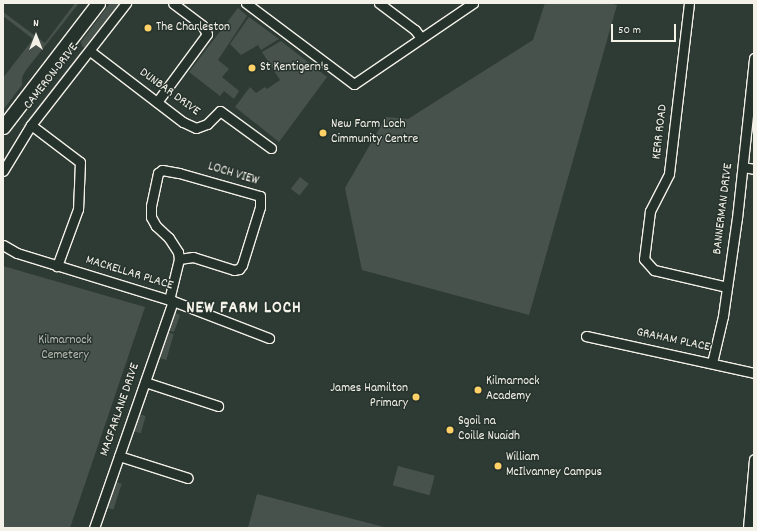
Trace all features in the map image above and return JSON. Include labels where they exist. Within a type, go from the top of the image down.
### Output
[{"type":"main road","points":[[3,127],[98,3]]},
{"type":"street","name":"CAMERON DRIVE","points":[[3,171],[31,125],[126,3]]},
{"type":"street","points":[[157,102],[207,34],[202,25],[173,3]]},
{"type":"street","points":[[246,3],[354,84],[473,3]]},
{"type":"street","points":[[380,3],[415,30],[421,38]]},
{"type":"street","name":"KERR ROAD","points":[[689,3],[669,174],[650,211],[644,259],[654,270],[727,287]]},
{"type":"street","name":"DUNBAR DRIVE","points":[[90,51],[183,122],[196,128],[207,124],[220,111],[271,148]]},
{"type":"street","name":"BANNERMAN DRIVE","points":[[712,363],[723,316],[727,287],[743,167],[754,58]]},
{"type":"street","points":[[31,125],[80,162],[78,209],[57,266]]},
{"type":"street","points":[[743,167],[754,169]]},
{"type":"street","name":"LOCH VIEW","points":[[162,170],[179,173],[260,196],[260,207],[242,265],[238,269],[234,270],[193,257],[180,259],[178,252],[169,238],[156,226],[151,217],[151,206],[158,173],[162,170]]},
{"type":"street","name":"MACKELLAR PLACE","points":[[3,246],[17,253],[171,301],[269,338]]},
{"type":"street","points":[[171,301],[180,259]]},
{"type":"street","name":"MACFARLANE DRIVE","points":[[94,528],[145,382],[171,301]]},
{"type":"street","name":"GRAHAM PLACE","points":[[586,336],[754,373]]},
{"type":"street","points":[[145,382],[218,406]]},
{"type":"street","points":[[119,456],[188,478]]},
{"type":"street","points":[[748,528],[754,460]]},
{"type":"green space","points":[[75,3],[79,3],[26,70],[22,77],[22,85],[3,110],[3,78],[33,39],[3,16],[3,12],[45,43]]},
{"type":"green space","points":[[110,3],[122,3],[87,50],[82,46],[81,42]]},
{"type":"green space","points":[[545,3],[609,3],[617,5],[529,315],[362,270],[345,188],[386,117],[408,119],[533,40]]},
{"type":"green space","points":[[238,8],[247,16],[218,60],[229,69],[222,77],[239,91],[234,99],[224,91],[220,96],[189,72]]},
{"type":"green space","points":[[249,17],[279,39],[261,50],[258,45],[241,55],[230,44]]},
{"type":"green space","points":[[281,41],[327,77],[279,142],[235,107],[250,87],[256,93],[265,87],[267,89],[280,80],[262,52]]},
{"type":"green space","points":[[82,50],[84,53],[46,98],[27,129],[23,125]]},
{"type":"green space","points":[[300,177],[309,184],[299,196],[291,189]]},
{"type":"green space","name":"Kilmarnock Cemetery","points":[[3,266],[145,307],[70,528],[3,528]]},
{"type":"green space","points":[[175,313],[180,315],[174,332],[167,330]]},
{"type":"green space","points":[[167,332],[174,334],[166,360],[160,358]]},
{"type":"green space","points":[[139,414],[146,416],[141,433],[134,431]]},
{"type":"green space","points":[[398,466],[435,476],[430,495],[393,485]]},
{"type":"green space","points":[[116,482],[122,484],[113,510],[108,508]]},
{"type":"green space","points":[[257,494],[384,527],[248,528]]},
{"type":"place","name":"The Charleston","points":[[148,28]]},
{"type":"place","name":"St Kentigern's","points":[[252,68]]},
{"type":"place","name":"New Farm Loch Cimmunity Centre","points":[[323,133]]},
{"type":"place","name":"Kilmarnock Academy","points":[[478,390]]},
{"type":"place","name":"James Hamilton Primary","points":[[416,397]]},
{"type":"place","name":"Sgoil na Coille Nuaidh","points":[[450,430]]},
{"type":"place","name":"William McIlvanney Campus","points":[[498,466]]},
{"type":"district","name":"NEW FARM LOCH","points":[[244,310]]}]
